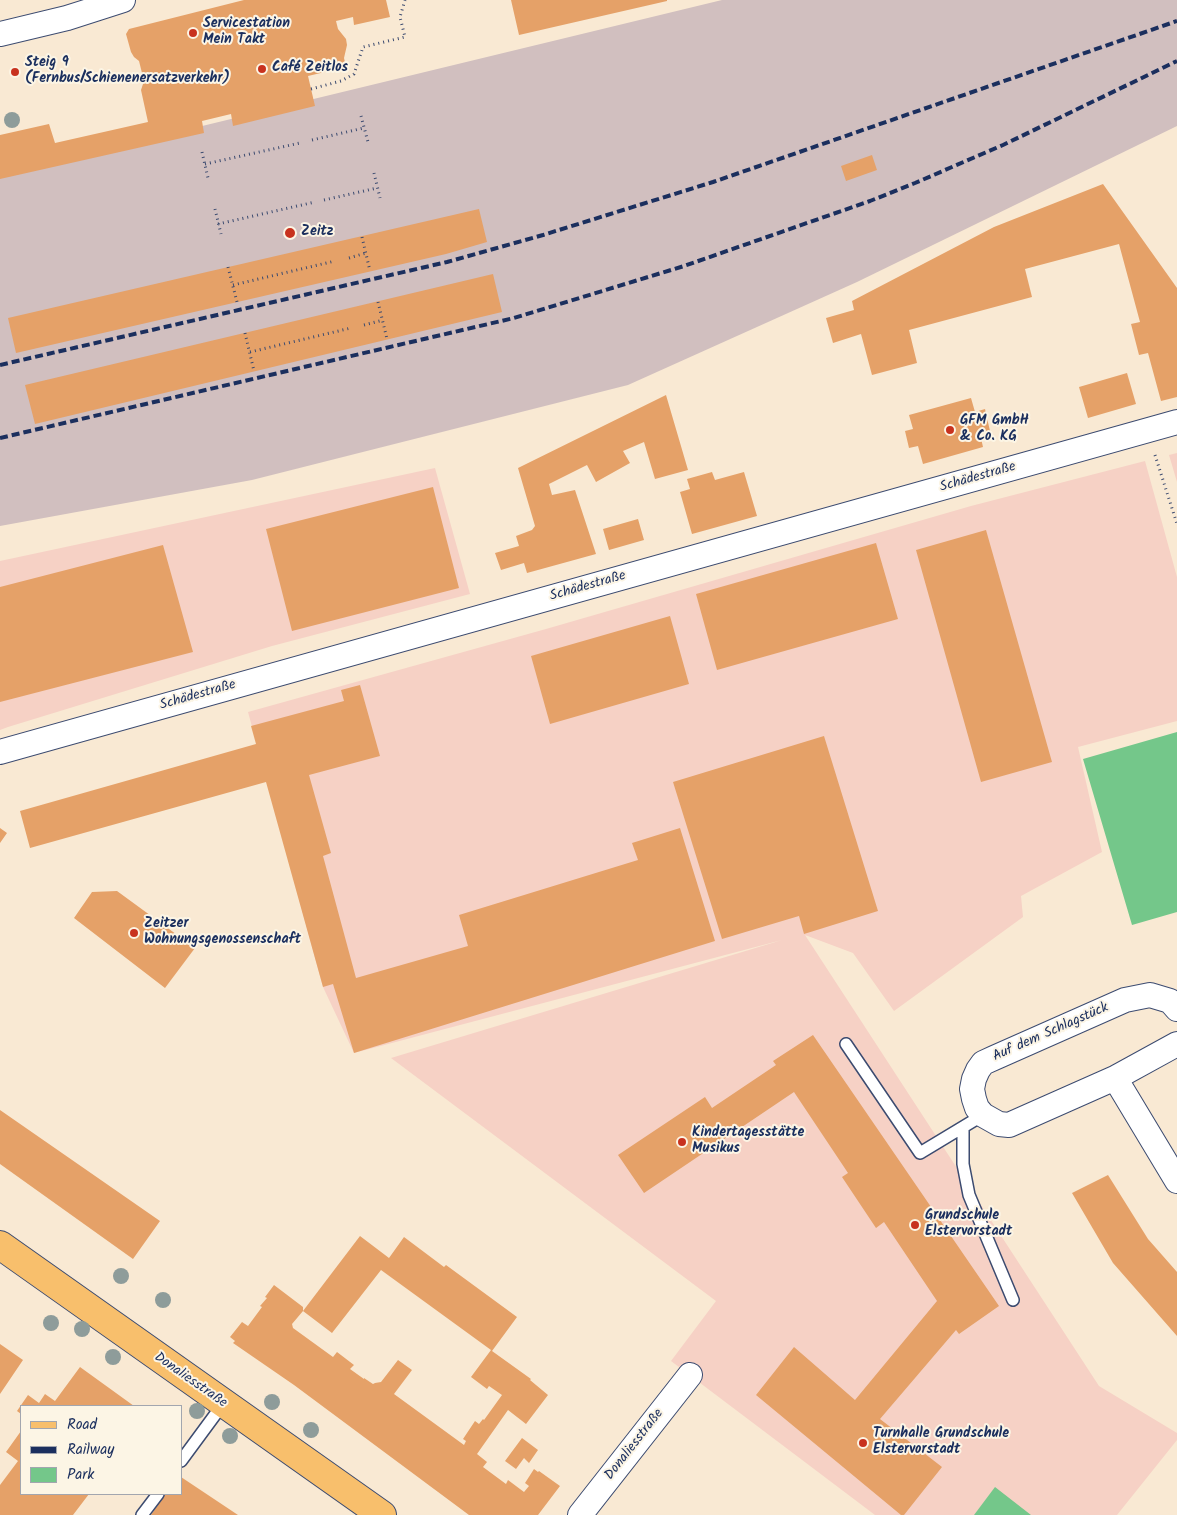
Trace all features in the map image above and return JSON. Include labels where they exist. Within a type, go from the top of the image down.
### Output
[{"type":"main road","name":"Donaliesstraße","points":[[0,1245],[382,1515]]},
{"type":"street","points":[[0,34],[67,18],[123,0]]},
{"type":"street","name":"Schädestraße","points":[[0,752],[1177,422]]},
{"type":"street","name":"Auf dem Schlagstück","points":[[973,1121],[978,1108],[972,1089],[974,1079],[983,1063],[988,1060],[1125,1000],[1150,994],[1170,1001],[1177,1009]]},
{"type":"street","points":[[973,1121],[1009,1125],[1115,1078],[1177,1044]]},
{"type":"street","points":[[1115,1078],[1177,1181]]},
{"type":"street","name":"Donaliesstraße","points":[[580,1515],[690,1375]]},
{"type":"lane","points":[[846,1044],[920,1153],[973,1121]]},
{"type":"lane","points":[[973,1121],[963,1164],[970,1196],[1013,1300]]},
{"type":"lane","points":[[182,1460],[223,1404]]},
{"type":"lane","points":[[142,1515],[157,1495]]},
{"type":"path","points":[[311,89],[341,81],[354,74],[363,47],[405,37],[400,17],[405,0]]},
{"type":"path","points":[[361,116],[368,142]]},
{"type":"path","points":[[312,140],[364,128]]},
{"type":"path","points":[[204,164],[300,143]]},
{"type":"path","points":[[202,152],[208,178]]},
{"type":"path","points":[[374,173],[380,198]]},
{"type":"path","points":[[324,200],[377,188]]},
{"type":"path","points":[[218,224],[315,202]]},
{"type":"path","points":[[215,209],[221,234]]},
{"type":"path","points":[[362,236],[370,271]]},
{"type":"path","points":[[348,258],[366,253]]},
{"type":"path","points":[[233,285],[335,261]]},
{"type":"path","points":[[228,267],[237,302]]},
{"type":"path","points":[[378,302],[387,339]]},
{"type":"path","points":[[364,324],[383,320]]},
{"type":"path","points":[[250,352],[351,328]]},
{"type":"path","points":[[245,333],[254,372]]},
{"type":"path","points":[[1148,430],[1177,524]]},
{"type":"shaded area","points":[[722,0],[1177,0],[1177,126],[857,282],[628,385],[252,480],[0,526],[0,175]]},
{"type":"shaded area","points":[[1177,453],[1177,482],[1169,455]]},
{"type":"shaded area","points":[[1145,461],[1177,577],[1177,721],[1078,747],[1102,852],[1021,896],[1023,917],[894,1011],[853,953],[805,935],[1099,1386],[1177,1433],[1177,1440],[1117,1515],[875,1515],[671,1361],[716,1301],[391,1058],[782,940],[354,1053],[323,987],[248,712],[546,629],[971,506]]},
{"type":"shaded area","points":[[435,468],[470,594],[272,646],[0,730],[0,561]]},
{"type":"green space","points":[[1177,732],[1177,912],[1132,925],[1083,759]]},
{"type":"green space","points":[[995,1487],[1031,1515],[974,1515]]},
{"type":"building","points":[[244,0],[386,0],[390,17],[354,25],[353,17],[336,21],[338,29],[346,39],[347,45],[344,58],[346,67],[308,76],[315,106],[233,126],[231,114],[202,121],[204,133],[0,179],[0,135],[49,124],[55,143],[148,122],[141,90],[144,81],[139,61],[131,52],[126,34],[129,29]]},
{"type":"building","points":[[511,0],[667,0],[667,1],[519,35]]},
{"type":"building","points":[[872,155],[877,170],[846,181],[841,166]]},
{"type":"building","points":[[1103,184],[1177,288],[1177,397],[1161,401],[1148,353],[1139,355],[1131,324],[1140,322],[1119,244],[1025,269],[1032,297],[909,330],[917,363],[872,375],[861,334],[833,343],[826,318],[854,310],[852,301],[994,227]]},
{"type":"building","points":[[479,209],[487,242],[446,254],[16,353],[8,318]]},
{"type":"building","points":[[493,274],[502,312],[35,424],[25,385]]},
{"type":"building","points":[[1127,373],[1136,404],[1088,418],[1079,387]]},
{"type":"building","points":[[666,395],[688,470],[655,479],[644,442],[623,451],[630,463],[596,482],[587,465],[549,484],[552,495],[575,490],[596,554],[527,573],[524,563],[501,570],[495,553],[519,546],[516,536],[532,530],[535,526],[518,468]]},
{"type":"building","name":"GFM GmbH & Co. KG","points":[[971,398],[975,412],[985,409],[990,431],[980,434],[983,447],[923,464],[918,446],[909,448],[905,431],[913,429],[909,415]]},
{"type":"building","points":[[712,472],[715,480],[744,472],[757,516],[692,534],[680,492],[690,489],[687,479]]},
{"type":"building","points":[[433,487],[459,588],[292,631],[266,529]]},
{"type":"building","points":[[638,519],[644,540],[609,550],[603,529]]},
{"type":"building","points":[[986,530],[1052,762],[981,782],[916,550]]},
{"type":"building","points":[[876,543],[898,619],[717,670],[696,594]]},
{"type":"building","points":[[163,545],[193,652],[0,702],[0,587]]},
{"type":"building","points":[[670,616],[689,684],[550,724],[531,656]]},
{"type":"building","points":[[360,685],[380,756],[309,775],[331,853],[323,856],[356,978],[468,946],[459,915],[638,860],[632,843],[680,828],[715,941],[354,1053],[333,984],[323,987],[266,782],[30,848],[20,811],[256,744],[251,726],[344,701],[341,690]]},
{"type":"building","points":[[824,736],[878,911],[804,934],[799,916],[722,939],[673,782]]},
{"type":"building","points":[[0,828],[7,833],[0,843]]},
{"type":"building","name":"Zeitzer Wohnungsgenossenschaft","points":[[117,891],[195,948],[165,988],[74,918],[92,892]]},
{"type":"building","points":[[813,1035],[999,1306],[959,1334],[956,1330],[880,1419],[942,1467],[904,1515],[901,1515],[756,1395],[794,1347],[855,1400],[937,1301],[884,1222],[876,1228],[842,1177],[848,1173],[794,1092],[644,1193],[618,1155],[705,1097],[712,1108],[776,1065],[773,1061]]},
{"type":"building","points":[[0,1110],[160,1221],[133,1259],[0,1164]]},
{"type":"building","points":[[1108,1175],[1148,1239],[1177,1272],[1177,1336],[1113,1263],[1072,1193]]},
{"type":"building","points":[[360,1236],[389,1258],[404,1237],[517,1317],[492,1351],[531,1379],[548,1395],[526,1424],[508,1410],[477,1454],[487,1462],[483,1467],[506,1484],[508,1480],[524,1492],[529,1486],[525,1483],[534,1469],[560,1486],[538,1515],[469,1515],[294,1385],[233,1343],[235,1341],[230,1337],[242,1322],[248,1326],[262,1307],[260,1306],[274,1285],[303,1307],[303,1311]],"holes":[[[381,1270],[491,1350],[471,1377],[487,1389],[489,1386],[502,1395],[484,1420],[479,1424],[475,1421],[463,1439],[466,1441],[464,1445],[394,1394],[412,1370],[398,1360],[381,1382],[373,1384],[350,1369],[354,1365],[337,1352],[333,1357],[293,1328],[292,1324],[303,1311],[332,1333]]]},
{"type":"building","points":[[0,1344],[23,1360],[0,1394]]},
{"type":"building","points":[[80,1367],[133,1405],[21,1405],[28,1395],[39,1403],[45,1394],[55,1401]]},
{"type":"building","points":[[20,1432],[20,1495],[88,1495],[73,1515],[0,1515],[0,1485],[18,1461],[6,1452]]},
{"type":"building","points":[[522,1438],[538,1450],[529,1463],[524,1458],[516,1469],[505,1461]]},
{"type":"building","points":[[182,1478],[238,1515],[151,1515],[164,1495],[182,1495]]},
{"type":"railway","points":[[0,365],[447,262],[543,235],[713,182],[1177,21]]},
{"type":"railway","points":[[0,438],[514,318],[684,266],[870,201],[915,183],[1003,145],[1177,61]]},
{"type":"place","name":"Servicestation Mein Takt","points":[[193,33]]},
{"type":"place","name":"Café Zeitlos","points":[[262,69]]},
{"type":"place","name":"Steig 9 (Fernbus/Schienenersatzverkehr)","points":[[15,72]]},
{"type":"place","name":"Zeitz","points":[[290,233]]},
{"type":"place","name":"GFM GmbH & Co. KG","points":[[950,430]]},
{"type":"place","name":"Zeitzer Wohnungsgenossenschaft","points":[[134,933]]},
{"type":"place","name":"Kindertagesstätte Musikus","points":[[682,1142]]},
{"type":"place","name":"Grundschule Elstervorstadt","points":[[915,1225]]},
{"type":"place","name":"Turnhalle Grundschule Elstervorstadt","points":[[863,1443]]}]
